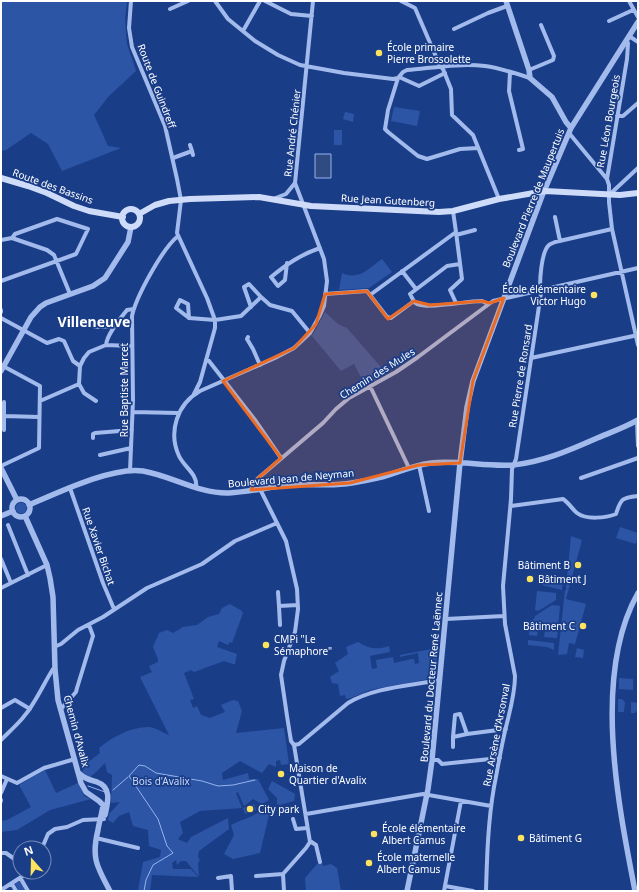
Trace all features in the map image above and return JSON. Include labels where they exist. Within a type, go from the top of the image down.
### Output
[{"type":"main road","name":"Route des Bassins","points":[[1,178],[47,193],[74,206],[89,211],[123,217]]},
{"type":"main road","name":"Rue Jean Gutenberg","points":[[139,214],[162,203],[181,200],[259,197],[303,204],[440,212],[453,211],[499,199],[544,191],[620,196],[638,193]]},
{"type":"main road","points":[[130,210],[136,211],[139,214],[139,223],[134,227],[124,223],[123,217],[125,212],[130,210]]},
{"type":"street","name":"Route de Guindreff","points":[[131,1],[129,28],[132,47],[165,126],[181,200]]},
{"type":"street","points":[[170,8],[188,1]]},
{"type":"street","points":[[215,1],[228,19],[255,41],[278,56],[306,66],[344,74],[398,78],[419,86],[445,74]]},
{"type":"street","points":[[243,31],[260,1]]},
{"type":"street","points":[[265,1],[291,14],[312,16]]},
{"type":"street","name":"Rue André Chénier","points":[[223,381],[294,348],[310,333],[324,306],[327,281],[324,259],[295,183],[313,1]]},
{"type":"street","points":[[401,1],[415,8],[451,89],[452,115],[473,135],[499,199]]},
{"type":"street","points":[[629,1],[638,17]]},
{"type":"street","points":[[454,29],[506,4],[529,70],[530,78]]},
{"type":"street","points":[[609,21],[634,10]]},
{"type":"street","name":"Boulevard Pierre de Maupertuis","points":[[460,463],[467,407],[473,381],[544,191],[570,130],[638,22]]},
{"type":"street","points":[[529,70],[553,60],[554,56],[541,25]]},
{"type":"street","points":[[629,36],[638,42]]},
{"type":"street","name":"Rue Léon Bourgeois","points":[[626,42],[628,43],[628,49],[607,179],[609,185],[612,229],[637,335],[638,345]]},
{"type":"street","points":[[478,148],[460,149],[427,159],[418,156],[388,132],[385,128],[388,110],[398,78],[404,71],[442,67],[484,66],[530,78],[552,98],[570,130],[607,179]]},
{"type":"street","points":[[510,72],[509,91],[523,149],[519,150]]},
{"type":"street","points":[[617,116],[623,116],[638,104]]},
{"type":"street","points":[[173,158],[193,153],[190,145]]},
{"type":"street","points":[[609,195],[638,168]]},
{"type":"street","points":[[273,199],[286,194],[295,183]]},
{"type":"street","points":[[181,200],[176,229],[215,320],[215,328],[200,382],[194,394]]},
{"type":"street","points":[[453,211],[462,279],[450,290],[456,303]]},
{"type":"street","points":[[555,217],[560,241],[612,229]]},
{"type":"street","points":[[1,281],[76,254],[88,229],[57,219],[17,233],[12,238]]},
{"type":"street","points":[[17,500],[1,467],[38,448],[40,386],[2,367],[31,317],[40,307],[93,286],[105,278],[128,242],[131,227]]},
{"type":"street","points":[[370,295],[456,234],[475,230]]},
{"type":"street","name":"Rue Baptiste Marcet","points":[[130,471],[133,412],[132,316],[140,294],[154,269],[168,247],[178,236]]},
{"type":"street","points":[[1,240],[12,238],[47,250],[54,255],[70,294]]},
{"type":"street","name":"Rue Pierre de Ronsard","points":[[514,464],[541,293],[540,278],[545,251],[549,245],[560,241]]},
{"type":"street","points":[[287,263],[285,280],[278,286],[271,277],[287,263],[320,248]]},
{"type":"street","points":[[460,264],[447,266],[416,289],[410,294],[414,301],[417,304],[430,306],[482,301],[488,304]]},
{"type":"street","name":"Chemin des Mules","points":[[252,490],[253,484],[256,480],[323,423],[349,398],[396,372],[488,304],[497,299],[638,268]]},
{"type":"street","points":[[402,271],[416,289]]},
{"type":"street","points":[[251,307],[244,287],[249,284],[270,305],[292,311],[310,333]]},
{"type":"street","points":[[326,294],[368,291],[387,317],[391,318],[414,301]]},
{"type":"street","points":[[190,318],[215,320],[241,316],[261,297]]},
{"type":"street","name":"Rue Baptiste Marcet","points":[[106,345],[116,326],[127,310],[134,309]]},
{"type":"street","points":[[1,318],[47,343],[59,339],[64,341],[73,361],[80,366]]},
{"type":"street","points":[[95,327],[116,326]]},
{"type":"street","points":[[531,358],[637,335]]},
{"type":"street","points":[[248,337],[247,339],[260,365]]},
{"type":"street","points":[[96,401],[84,393],[79,384],[80,366],[84,358],[89,352],[106,345],[132,346]]},
{"type":"street","points":[[206,360],[209,361],[223,381],[255,420],[281,458]]},
{"type":"street","points":[[196,487],[197,481],[195,476],[179,456],[174,439],[175,423],[178,413],[194,394],[223,381]]},
{"type":"street","points":[[200,382],[202,388],[204,389]]},
{"type":"street","points":[[40,401],[79,384]]},
{"type":"street","points":[[370,386],[409,468]]},
{"type":"street","points":[[4,402],[4,430]]},
{"type":"street","points":[[133,412],[178,413]]},
{"type":"street","points":[[4,416],[39,417]]},
{"type":"street","points":[[638,419],[638,446]]},
{"type":"street","name":"Boulevard Jean de Neyman","points":[[29,504],[107,475],[130,471],[143,471],[211,491],[228,493],[289,485],[332,486],[387,475],[418,465],[444,462],[514,464],[537,461],[560,454],[616,431],[638,419]]},
{"type":"street","points":[[93,438],[93,434],[95,433],[132,430]]},
{"type":"street","points":[[100,455],[131,448]]},
{"type":"street","points":[[581,478],[638,458]]},
{"type":"street","name":"Boulevard du Docteur René Laënnec","points":[[407,891],[427,794],[432,760],[460,463]]},
{"type":"street","name":"Rue Arsène d'Arsonval","points":[[486,891],[487,848],[491,806],[506,729],[514,697],[515,676],[504,616],[503,586],[512,469],[514,464]]},
{"type":"street","points":[[418,465],[429,511]]},
{"type":"street","name":"Rue Xavier Bichat","points":[[70,488],[103,583],[114,609]]},
{"type":"street","points":[[256,876],[283,874],[306,848],[310,841],[294,745],[291,741],[286,716],[281,675],[284,661],[296,632],[298,604],[296,589],[286,541],[260,489]]},
{"type":"street","points":[[510,506],[564,499],[577,513],[581,515],[600,517],[616,514],[619,503],[622,499],[638,496]]},
{"type":"street","points":[[22,499],[29,504],[29,510],[25,516],[17,516],[13,511],[12,506],[17,500],[22,499]]},
{"type":"street","points":[[1,516],[13,511]]},
{"type":"street","name":"Chemin d'Avalix","points":[[25,516],[47,565],[53,597],[55,669],[61,709],[80,774],[81,783],[86,792],[100,801],[103,805],[102,819]]},
{"type":"street","points":[[54,647],[61,644],[78,630],[147,588],[202,564],[235,541],[277,523]]},
{"type":"street","points":[[8,525],[28,575]]},
{"type":"street","points":[[1,559],[11,583]]},
{"type":"street","points":[[1,588],[47,565]]},
{"type":"street","points":[[278,592],[280,625]]},
{"type":"street","points":[[635,891],[618,795],[612,714],[615,659],[625,623],[638,593]]},
{"type":"street","points":[[279,606],[298,604]]},
{"type":"street","points":[[446,620],[504,616]]},
{"type":"street","points":[[61,709],[76,692],[93,636],[90,624]]},
{"type":"street","points":[[1,740],[21,721],[55,669]]},
{"type":"street","points":[[294,745],[299,744],[348,704],[361,696],[374,692],[440,680]]},
{"type":"street","points":[[1,708],[15,700],[30,709]]},
{"type":"street","points":[[453,747],[455,714],[460,714],[467,734]]},
{"type":"street","points":[[453,737],[506,729]]},
{"type":"street","points":[[432,760],[438,760],[442,764],[500,758]]},
{"type":"street","points":[[1,776],[17,783],[44,768],[75,759]]},
{"type":"street","name":"Chemin d'Avalix","points":[[80,774],[87,780],[98,782],[104,786],[108,792],[108,800],[102,819],[97,850],[98,861],[111,891]]},
{"type":"street","points":[[1,793],[7,779]]},
{"type":"street","points":[[306,814],[427,794],[491,806]]},
{"type":"street","points":[[444,891],[461,801]]},
{"type":"street","points":[[45,840],[48,834],[54,829],[67,827],[83,820],[102,819]]},
{"type":"street","points":[[293,819],[296,829],[307,828]]},
{"type":"street","points":[[98,838],[138,848]]},
{"type":"street","points":[[310,841],[316,845],[320,862]]},
{"type":"street","points":[[1,853],[6,853],[12,857]]},
{"type":"street","points":[[283,874],[284,891]]},
{"type":"street","points":[[218,878],[230,876],[232,891]]},
{"type":"street","points":[[1,890],[19,880]]},
{"type":"street","points":[[22,880],[28,891]]},
{"type":"street","points":[[12,884],[16,891]]},
{"type":"street","points":[[445,886],[473,891]]},
{"type":"highlighted area","points":[[367,291],[388,319],[414,301],[430,305],[482,301],[490,303],[504,298],[473,381],[460,463],[419,465],[350,483],[251,490],[256,480],[281,458],[223,381],[294,348],[316,324],[325,294]]},
{"type":"green space","points":[[1,1],[127,1],[125,19],[127,44],[136,71],[109,96],[94,115],[108,146],[121,148],[62,171],[48,144],[31,133],[6,150],[1,151]]},
{"type":"green space","points":[[394,107],[420,111],[417,126],[391,121]]},
{"type":"green space","points":[[345,112],[354,114],[353,122],[343,119]]},
{"type":"green space","points":[[334,130],[342,130],[342,145],[334,145]]},
{"type":"green space","points":[[382,259],[392,272],[369,288],[339,290],[342,273],[348,275],[359,274]]},
{"type":"green space","points":[[325,312],[338,324],[347,328],[387,374],[365,385],[354,364],[341,371],[312,336]]},
{"type":"green space","points":[[19,503],[23,503],[25,504],[25,512],[19,513],[16,510],[16,506]]},
{"type":"green space","points":[[620,527],[638,533],[636,544],[616,538]]},
{"type":"green space","points":[[571,536],[582,540],[566,599],[586,604],[575,644],[569,643],[567,654],[558,655],[565,590],[567,590]]},
{"type":"green space","points":[[550,576],[563,578],[562,590],[538,584]]},
{"type":"green space","points":[[537,591],[556,593],[556,600],[538,611],[535,610]]},
{"type":"green space","name":"Bois d'Avalix","points":[[230,604],[243,613],[232,643],[230,642],[228,645],[219,641],[217,647],[237,654],[235,664],[224,661],[194,672],[191,670],[184,673],[194,699],[190,700],[193,708],[197,706],[201,715],[210,718],[225,712],[221,705],[233,700],[238,701],[242,711],[236,733],[284,728],[289,764],[281,765],[280,760],[276,761],[276,767],[269,764],[262,773],[240,761],[222,773],[223,780],[248,773],[249,779],[258,779],[269,800],[262,804],[253,799],[244,806],[238,792],[236,793],[242,808],[200,811],[180,822],[183,833],[178,839],[187,843],[191,837],[228,818],[229,829],[199,851],[199,877],[186,861],[181,861],[177,865],[176,860],[172,863],[173,869],[191,869],[198,877],[152,875],[150,891],[138,891],[143,862],[160,857],[161,850],[149,846],[148,830],[133,826],[129,812],[119,816],[113,823],[108,820],[109,814],[120,802],[111,803],[112,775],[107,772],[105,763],[89,778],[83,772],[83,766],[100,753],[99,748],[104,744],[128,731],[142,727],[151,727],[169,735],[140,677],[152,672],[149,666],[158,662],[153,647],[159,633],[167,630],[173,633],[183,627],[197,625],[208,617],[219,614],[222,608]]},
{"type":"green space","points":[[552,605],[560,606],[557,638],[544,637],[545,631],[538,630],[537,636],[529,635],[530,621]]},
{"type":"green space","points":[[528,640],[554,643],[554,650],[547,647],[528,645]]},
{"type":"green space","points":[[358,642],[373,648],[389,646],[390,652],[370,656],[372,669],[377,668],[376,660],[393,657],[394,663],[414,659],[415,664],[419,663],[418,653],[400,657],[400,655],[437,648],[436,676],[434,678],[370,690],[346,699],[345,695],[340,696],[338,684],[332,683],[330,677],[339,671],[335,663],[348,654],[346,647]]},
{"type":"green space","points":[[577,648],[584,650],[583,658],[575,657]]},
{"type":"green space","points":[[619,678],[633,679],[633,690],[619,689]]},
{"type":"green space","points":[[618,699],[622,699],[625,702],[624,712],[618,712]]},
{"type":"green space","points":[[631,702],[638,703],[638,709],[635,713],[631,713]]},
{"type":"green space","points":[[45,770],[56,793],[78,783],[84,796],[91,799],[50,810],[17,830],[1,832],[1,821],[7,820],[31,807],[19,785]]},
{"type":"green space","points":[[272,781],[295,794],[294,801],[280,805],[277,804],[277,798],[268,789]]},
{"type":"green space","name":"City park","points":[[254,804],[256,810],[245,814],[243,808]]},
{"type":"green space","points":[[263,809],[267,810],[269,815],[260,853],[233,859],[224,854],[234,835],[231,825],[256,814]]},
{"type":"green space","points":[[322,862],[323,866],[331,864],[337,868],[341,891],[306,891],[305,878],[318,863]]},
{"type":"green space","points":[[19,881],[27,891],[18,891],[15,883]]},
{"type":"shaded area","points":[[315,154],[331,154],[331,178],[315,178]]},
{"type":"waterway","points":[[144,891],[146,880],[153,865],[173,853],[167,846],[158,819],[129,776],[139,765],[145,766],[156,773],[202,781],[218,786],[233,785],[255,780]]},
{"type":"waterway","points":[[113,790],[128,777]]},
{"type":"waterway","points":[[88,786],[105,792]]},
{"type":"place","name":"École primaire Pierre Brossolette","points":[[379,53]]},
{"type":"place","name":"École élémentaire Victor Hugo","points":[[594,295]]},
{"type":"place","name":"Bâtiment B","points":[[578,565]]},
{"type":"place","name":"Bâtiment J","points":[[530,579]]},
{"type":"place","name":"Bâtiment C","points":[[583,626]]},
{"type":"place","name":"CMPi \"Le Sémaphore\"","points":[[266,645]]},
{"type":"place","name":"Maison de Quartier d'Avalix","points":[[281,774]]},
{"type":"place","name":"City park","points":[[250,809]]},
{"type":"place","name":"École élémentaire Albert Camus","points":[[374,834]]},
{"type":"place","name":"Bâtiment G","points":[[521,838]]},
{"type":"place","name":"École maternelle Albert Camus","points":[[369,863]]},
{"type":"district","name":"Villeneuve","points":[[94,322]]}]
